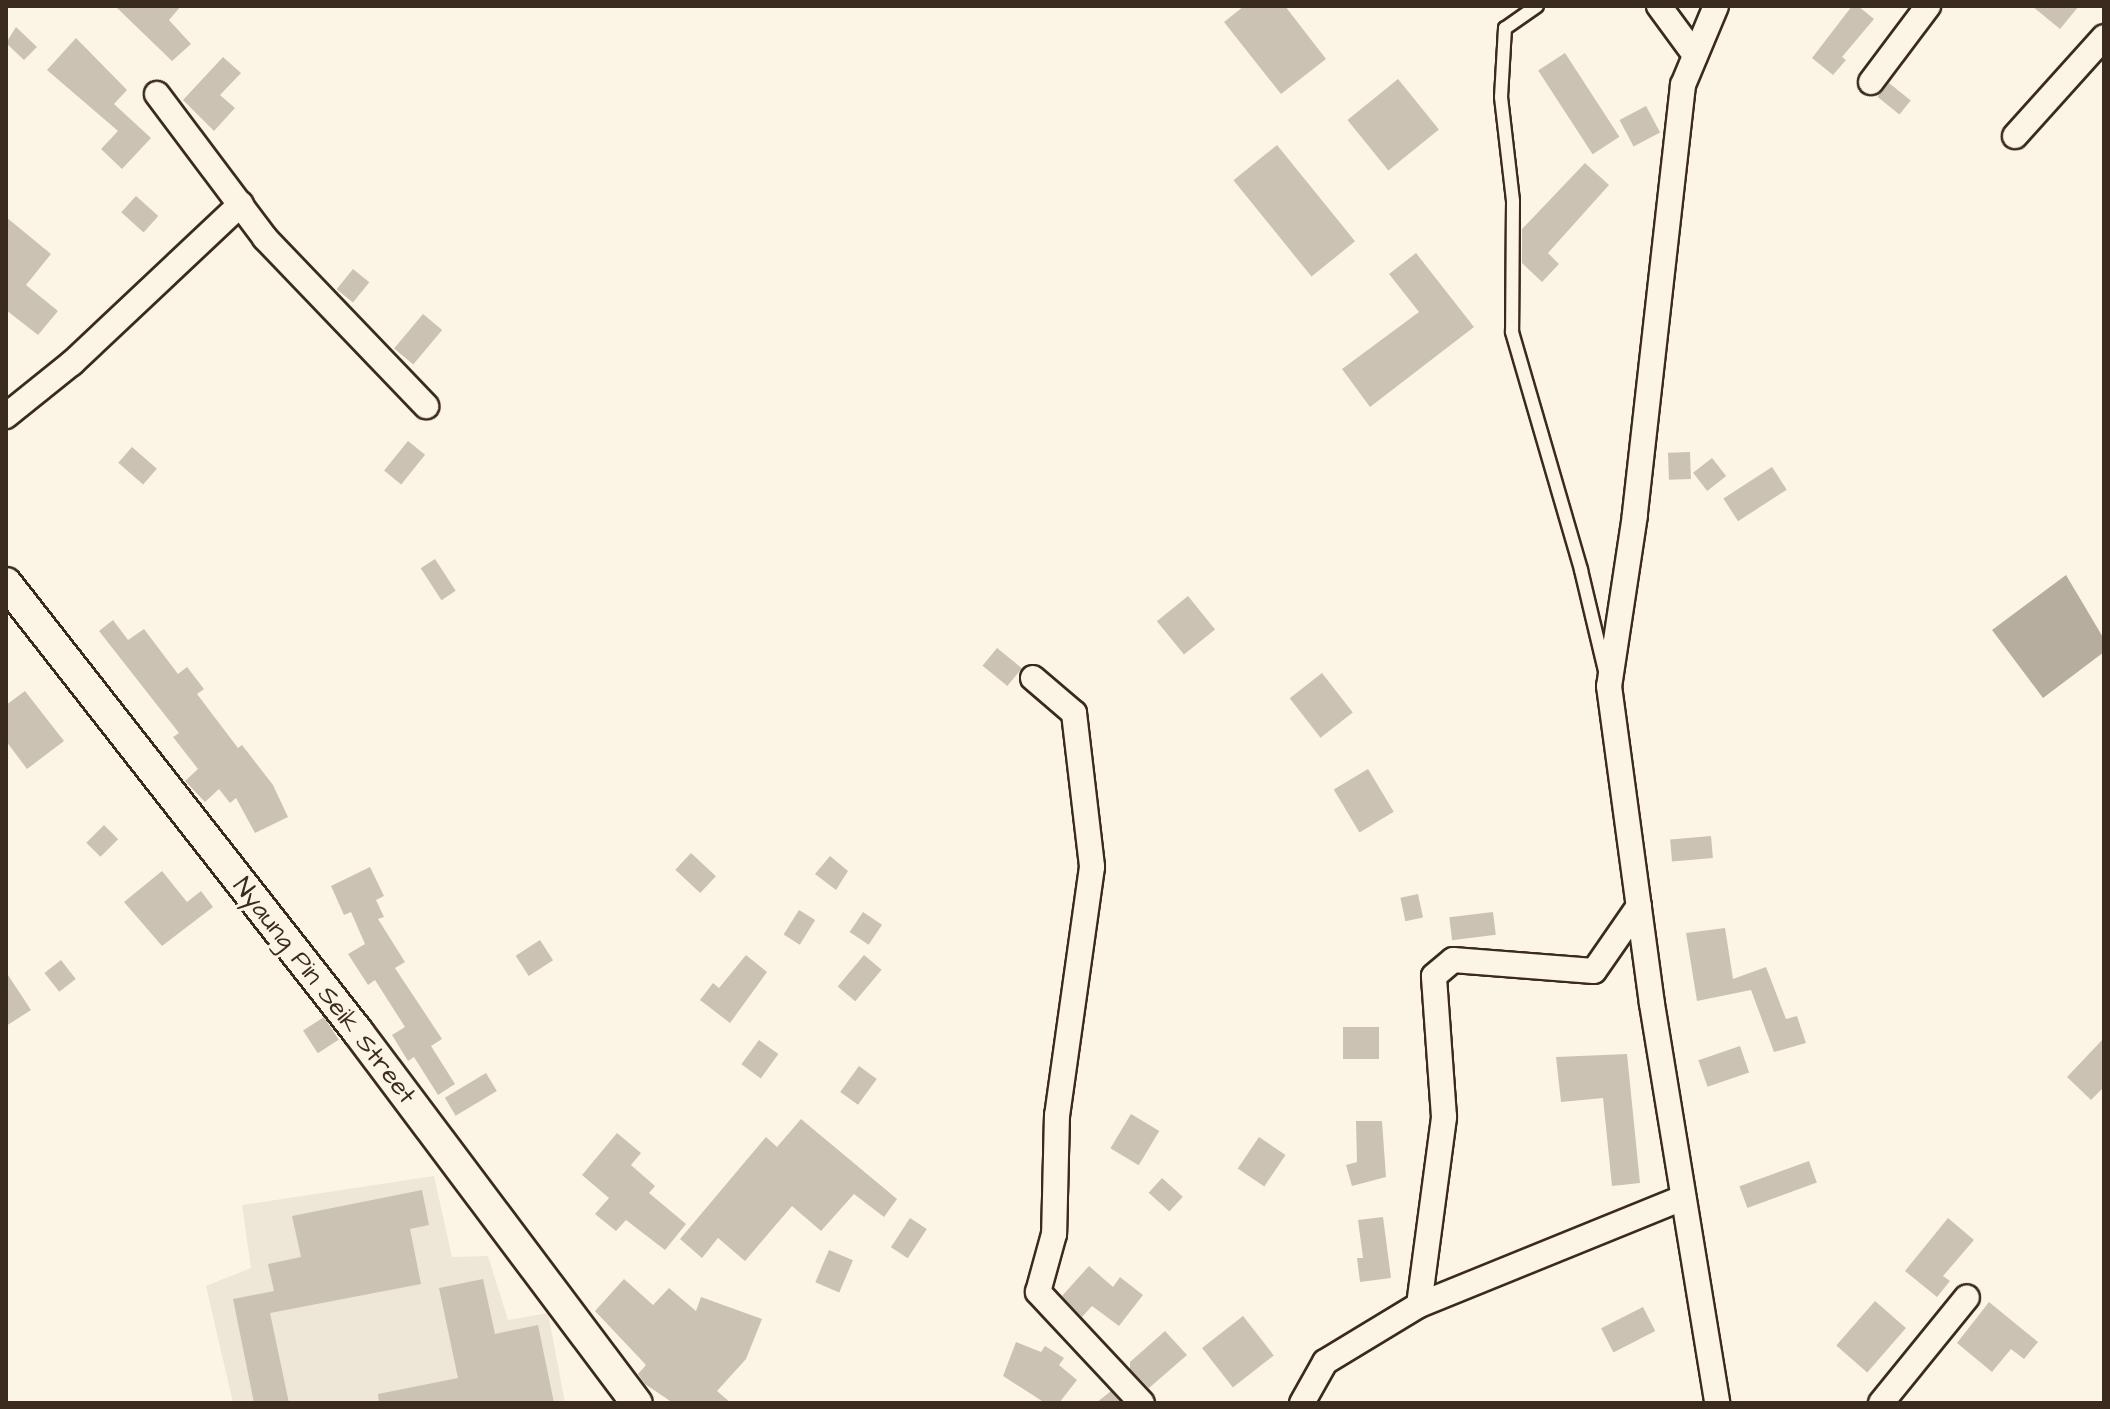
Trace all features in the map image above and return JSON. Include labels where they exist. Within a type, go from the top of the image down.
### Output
[{"type":"street","points":[[1659,6],[1695,55]]},
{"type":"street","points":[[1716,6],[1683,85],[1635,515],[1609,686],[1682,1198],[1717,1403]]},
{"type":"street","points":[[1871,82],[1928,6]]},
{"type":"street","points":[[2015,136],[2104,37]]},
{"type":"street","points":[[157,94],[265,238],[426,406]]},
{"type":"street","points":[[6,416],[72,363],[241,204]]},
{"type":"street","name":"Nyaung Pin Seik Street","points":[[6,583],[358,1032],[637,1403]]},
{"type":"street","points":[[1033,678],[1074,713],[1092,867],[1057,1115],[1054,1234],[1038,1292],[1142,1403]]},
{"type":"street","points":[[1419,1305],[1444,1117],[1434,976],[1453,960],[1594,971],[1639,906]]},
{"type":"street","points":[[1302,1403],[1325,1362],[1419,1305],[1682,1198]]},
{"type":"street","points":[[1881,1403],[1967,1297]]},
{"type":"lane","points":[[1537,6],[1505,28],[1501,97],[1513,201],[1512,332],[1581,570],[1609,686]]},
{"type":"shaded area","points":[[2066,575],[2104,639],[2104,652],[2043,698],[1992,630]]},
{"type":"shaded area","points":[[434,1176],[452,1257],[488,1256],[508,1320],[548,1313],[565,1403],[233,1403],[206,1286],[251,1268],[242,1205]]},
{"type":"building","points":[[115,6],[181,6],[169,20],[191,44],[172,61]]},
{"type":"building","points":[[1244,6],[1285,6],[1326,59],[1281,94],[1224,22]]},
{"type":"building","points":[[1852,6],[1858,6],[1874,19],[1842,57],[1846,60],[1833,75],[1812,58]]},
{"type":"building","points":[[2032,6],[2079,6],[2060,29]]},
{"type":"building","points":[[16,27],[37,47],[24,60],[6,43]]},
{"type":"building","points":[[76,38],[127,90],[114,104],[151,138],[122,169],[101,149],[118,131],[47,70]]},
{"type":"building","points":[[1565,53],[1619,137],[1593,154],[1538,70]]},
{"type":"building","points":[[223,57],[241,73],[220,95],[235,108],[214,131],[183,100]]},
{"type":"building","points":[[1398,79],[1439,130],[1388,170],[1347,120]]},
{"type":"building","points":[[1889,83],[1911,101],[1899,115],[1878,97]]},
{"type":"building","points":[[1646,106],[1660,132],[1634,147],[1620,120]]},
{"type":"building","points":[[1277,145],[1355,241],[1312,277],[1233,180]]},
{"type":"building","points":[[1585,163],[1609,185],[1548,253],[1559,264],[1542,282],[1522,263],[1522,229]]},
{"type":"building","points":[[136,196],[158,216],[144,232],[121,212]]},
{"type":"building","points":[[6,217],[51,254],[26,285],[58,311],[38,335],[6,310]]},
{"type":"building","points":[[1416,253],[1474,327],[1370,407],[1342,369],[1419,312],[1389,274]]},
{"type":"building","points":[[353,269],[369,282],[353,302],[337,289]]},
{"type":"building","points":[[423,314],[442,330],[413,365],[394,348]]},
{"type":"building","points":[[408,441],[425,455],[401,484],[384,471]]},
{"type":"building","points":[[132,447],[157,469],[143,484],[118,463]]},
{"type":"building","points":[[1690,452],[1691,479],[1669,480],[1668,453]]},
{"type":"building","points":[[1712,458],[1726,476],[1707,491],[1693,473]]},
{"type":"building","points":[[1772,467],[1787,490],[1738,521],[1723,499]]},
{"type":"building","points":[[435,559],[456,591],[441,600],[421,568]]},
{"type":"building","points":[[1188,596],[1215,629],[1184,655],[1157,621]]},
{"type":"building","points":[[113,620],[128,640],[144,629],[178,674],[187,667],[204,689],[197,694],[238,748],[242,745],[273,785],[288,817],[255,833],[236,798],[230,803],[219,789],[205,802],[185,781],[198,769],[173,737],[179,733],[99,631]]},
{"type":"building","points":[[997,648],[1022,668],[1007,686],[983,666]]},
{"type":"building","points":[[1322,673],[1353,712],[1320,738],[1290,698]]},
{"type":"building","points":[[25,691],[64,741],[27,769],[6,741],[6,705]]},
{"type":"building","points":[[1368,769],[1394,812],[1359,832],[1334,790]]},
{"type":"building","points":[[104,825],[118,839],[100,857],[86,843]]},
{"type":"building","points":[[1711,836],[1713,858],[1672,861],[1670,840]]},
{"type":"building","points":[[691,853],[716,876],[700,893],[675,870]]},
{"type":"building","points":[[830,856],[848,871],[836,890],[815,874]]},
{"type":"building","points":[[370,867],[384,896],[376,900],[384,917],[378,919],[405,962],[395,968],[442,1039],[431,1046],[455,1084],[438,1095],[414,1057],[408,1061],[392,1035],[405,1027],[375,980],[368,985],[348,954],[365,944],[351,912],[344,915],[331,886]]},
{"type":"building","points":[[162,871],[187,902],[201,891],[213,907],[162,946],[124,902]]},
{"type":"building","points":[[1418,894],[1423,917],[1405,921],[1400,898]]},
{"type":"building","points":[[799,910],[815,920],[800,945],[784,935]]},
{"type":"building","points":[[863,912],[882,925],[869,945],[850,932]]},
{"type":"building","points":[[1493,912],[1496,935],[1452,940],[1449,917]]},
{"type":"building","points":[[1725,928],[1733,979],[1766,967],[1786,1019],[1797,1016],[1806,1043],[1774,1052],[1751,990],[1697,1001],[1686,933]]},
{"type":"building","points":[[540,940],[553,960],[529,976],[516,956]]},
{"type":"building","points":[[746,955],[767,972],[730,1023],[700,1000],[713,983],[719,988]]},
{"type":"building","points":[[864,955],[882,970],[855,1001],[838,986]]},
{"type":"building","points":[[61,960],[76,979],[59,992],[44,973]]},
{"type":"building","points":[[6,972],[31,1010],[6,1026]]},
{"type":"building","points":[[324,1017],[339,1040],[318,1053],[303,1031]]},
{"type":"building","points":[[1343,1027],[1379,1027],[1379,1059],[1343,1059]]},
{"type":"building","points":[[2104,1038],[2104,1087],[2091,1100],[2067,1077]]},
{"type":"building","points":[[759,1040],[778,1054],[761,1078],[741,1064]]},
{"type":"building","points":[[1740,1046],[1749,1072],[1708,1087],[1698,1060]]},
{"type":"building","points":[[1627,1054],[1640,1183],[1612,1186],[1603,1098],[1561,1102],[1556,1057]]},
{"type":"building","points":[[859,1066],[877,1079],[858,1105],[840,1092]]},
{"type":"building","points":[[486,1073],[497,1091],[456,1116],[445,1098]]},
{"type":"building","points":[[1131,1114],[1159,1131],[1139,1165],[1110,1148]]},
{"type":"building","points":[[801,1119],[897,1199],[884,1217],[854,1194],[821,1231],[792,1206],[745,1261],[718,1238],[702,1258],[680,1239],[766,1137],[777,1147]]},
{"type":"building","points":[[1356,1121],[1382,1121],[1386,1177],[1352,1186],[1346,1165],[1357,1162]]},
{"type":"building","points":[[617,1133],[641,1153],[631,1165],[655,1186],[649,1193],[686,1224],[665,1250],[626,1220],[616,1231],[595,1214],[609,1198],[582,1175]]},
{"type":"building","points":[[1259,1137],[1286,1155],[1264,1186],[1238,1169]]},
{"type":"building","points":[[1809,1161],[1817,1183],[1747,1208],[1739,1186]]},
{"type":"building","points":[[1162,1178],[1183,1197],[1169,1212],[1149,1193]]},
{"type":"building","points":[[422,1190],[429,1225],[410,1229],[421,1284],[270,1313],[289,1403],[254,1403],[233,1299],[274,1291],[268,1264],[301,1257],[292,1216]]},
{"type":"building","points":[[1383,1217],[1391,1278],[1360,1282],[1357,1258],[1363,1258],[1358,1220]]},
{"type":"building","points":[[910,1218],[927,1229],[908,1258],[891,1247]]},
{"type":"building","points":[[1948,1218],[1974,1240],[1943,1276],[1950,1281],[1937,1297],[1905,1271]]},
{"type":"building","points":[[829,1250],[853,1260],[839,1292],[815,1282]]},
{"type":"building","points":[[1089,1266],[1113,1287],[1120,1277],[1143,1295],[1119,1326],[1092,1306],[1082,1317],[1062,1296]]},
{"type":"building","points":[[483,1279],[495,1334],[538,1325],[554,1403],[379,1403],[378,1394],[458,1378],[439,1288]]},
{"type":"building","points":[[624,1279],[653,1305],[669,1288],[696,1311],[701,1297],[762,1319],[746,1359],[717,1391],[731,1403],[673,1403],[645,1384],[638,1374],[646,1365],[595,1311]]},
{"type":"building","points":[[1875,1301],[1906,1328],[1867,1372],[1836,1346]]},
{"type":"building","points":[[1989,1302],[2038,1342],[2024,1359],[2011,1349],[1992,1372],[1957,1343]]},
{"type":"building","points":[[1643,1307],[1655,1331],[1613,1352],[1601,1328]]},
{"type":"building","points":[[1243,1316],[1274,1355],[1233,1387],[1202,1348]]},
{"type":"building","points":[[1165,1331],[1187,1355],[1149,1388],[1130,1369],[1130,1362]]},
{"type":"building","points":[[1016,1342],[1041,1352],[1045,1346],[1064,1358],[1059,1365],[1077,1380],[1059,1403],[1045,1403],[1003,1376]]},
{"type":"building","points":[[1111,1391],[1121,1403],[1096,1403]]}]
